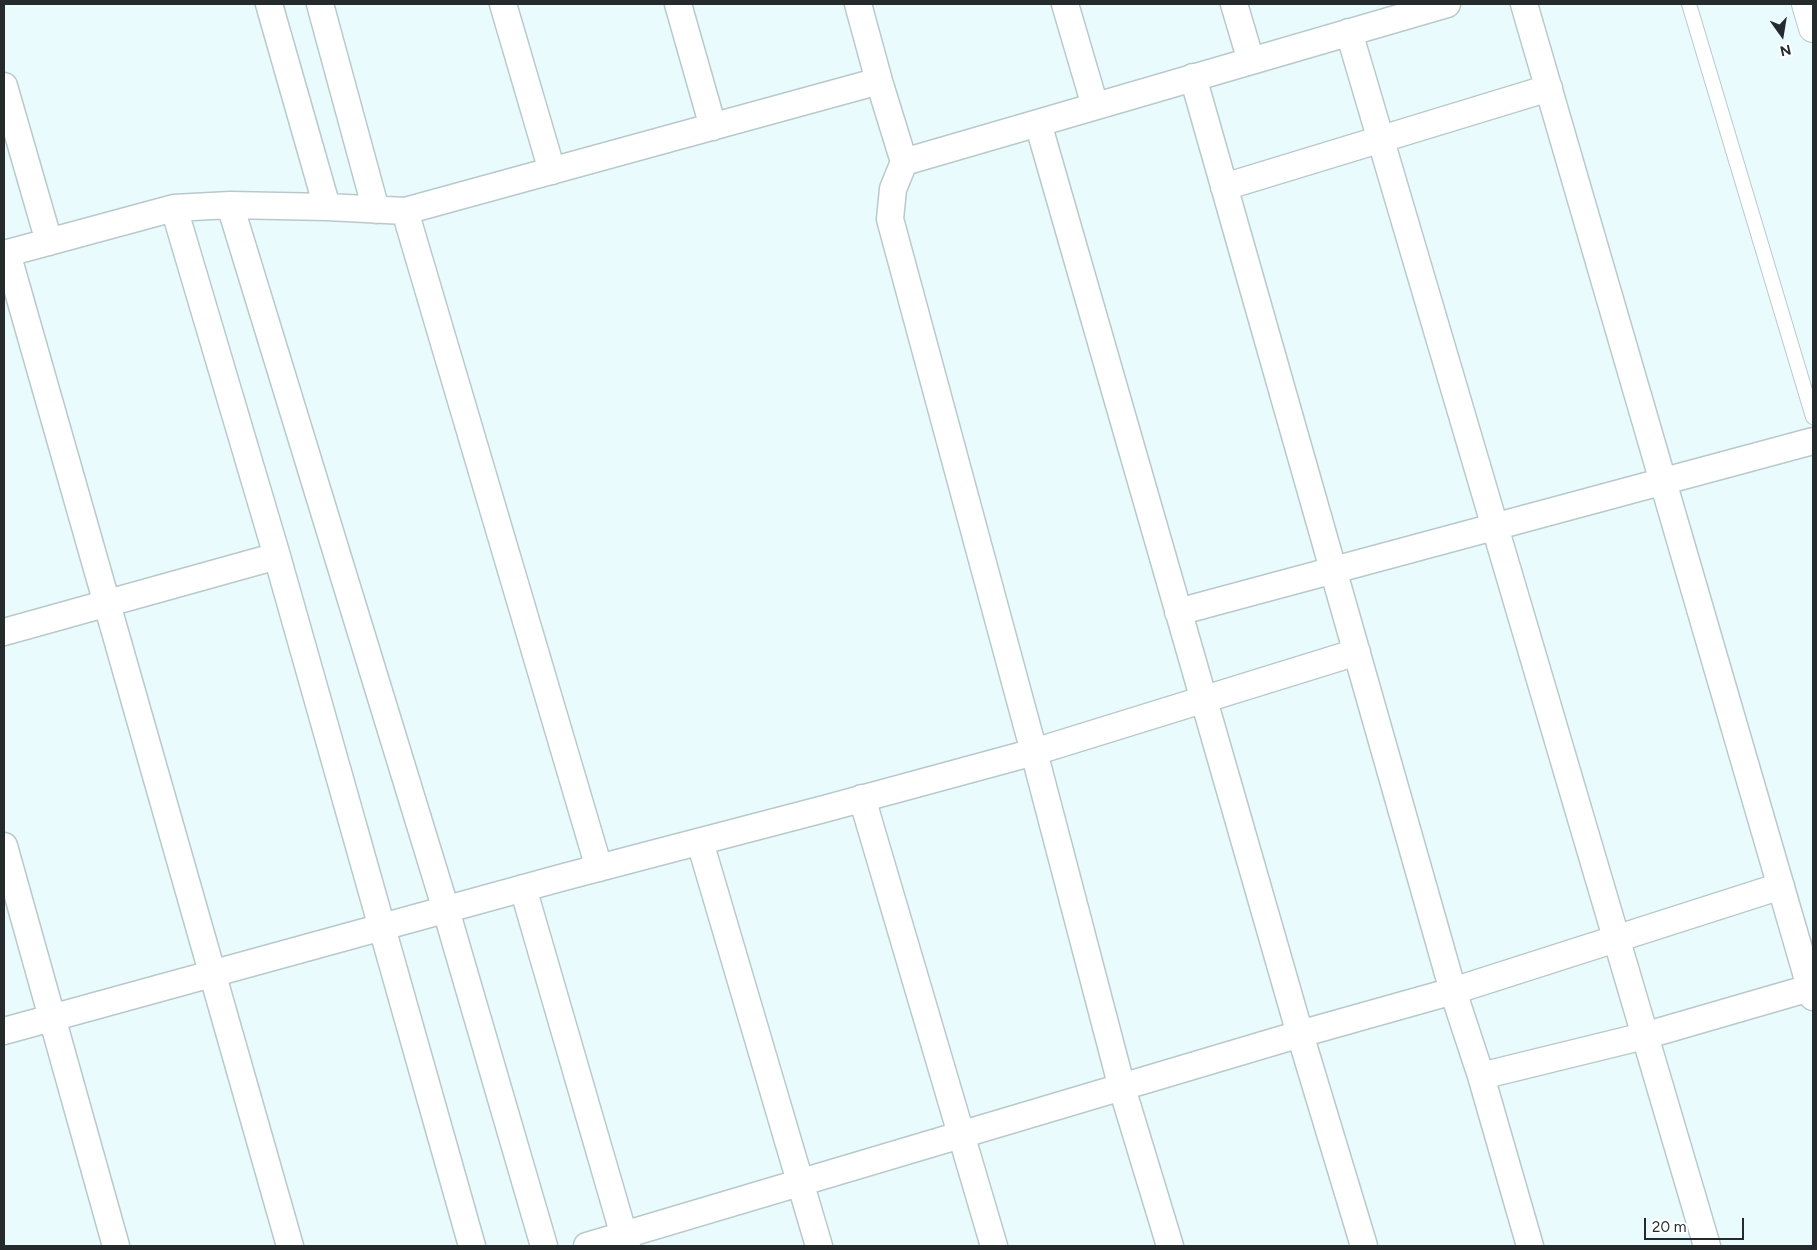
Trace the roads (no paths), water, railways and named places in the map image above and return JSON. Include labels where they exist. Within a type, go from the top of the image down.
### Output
[{"type":"main road","points":[[1806,4],[1813,28]]},
{"type":"street","points":[[269,4],[327,207]]},
{"type":"street","points":[[320,4],[376,210]]},
{"type":"street","points":[[503,4],[552,171]]},
{"type":"street","points":[[678,4],[713,127]]},
{"type":"street","points":[[858,4],[904,162],[893,189],[890,219],[1034,752],[1122,1088],[1170,1246]]},
{"type":"street","points":[[1065,4],[1096,106]]},
{"type":"street","points":[[1234,4],[1251,61]]},
{"type":"street","points":[[904,162],[1349,32],[1404,10],[1447,4]]},
{"type":"street","points":[[1481,1076],[1644,1036],[1812,991],[1524,4]]},
{"type":"street","points":[[1349,32],[1707,1246]]},
{"type":"street","points":[[1194,77],[1453,990],[1481,1076],[1530,1246]]},
{"type":"street","points":[[290,1246],[6,254],[174,208],[230,205],[405,211],[879,81]]},
{"type":"street","points":[[4,86],[49,242]]},
{"type":"street","points":[[1224,187],[1549,88]]},
{"type":"street","points":[[1038,123],[1300,1034],[1364,1246]]},
{"type":"street","points":[[230,205],[446,910],[544,1246]]},
{"type":"street","points":[[174,208],[278,556],[472,1246]]},
{"type":"street","points":[[405,211],[599,868]]},
{"type":"street","points":[[1178,612],[1813,441]]},
{"type":"street","points":[[4,632],[278,556]]},
{"type":"street","points":[[4,1031],[523,888],[1034,752],[1357,652]]},
{"type":"street","points":[[862,798],[994,1246]]},
{"type":"street","points":[[700,842],[819,1246]]},
{"type":"street","points":[[4,846],[116,1246]]},
{"type":"street","points":[[587,1246],[625,1240],[800,1182],[1453,990],[1781,886]]},
{"type":"street","points":[[523,888],[625,1240]]},
{"type":"lane","points":[[1689,4],[1813,417]]}]
